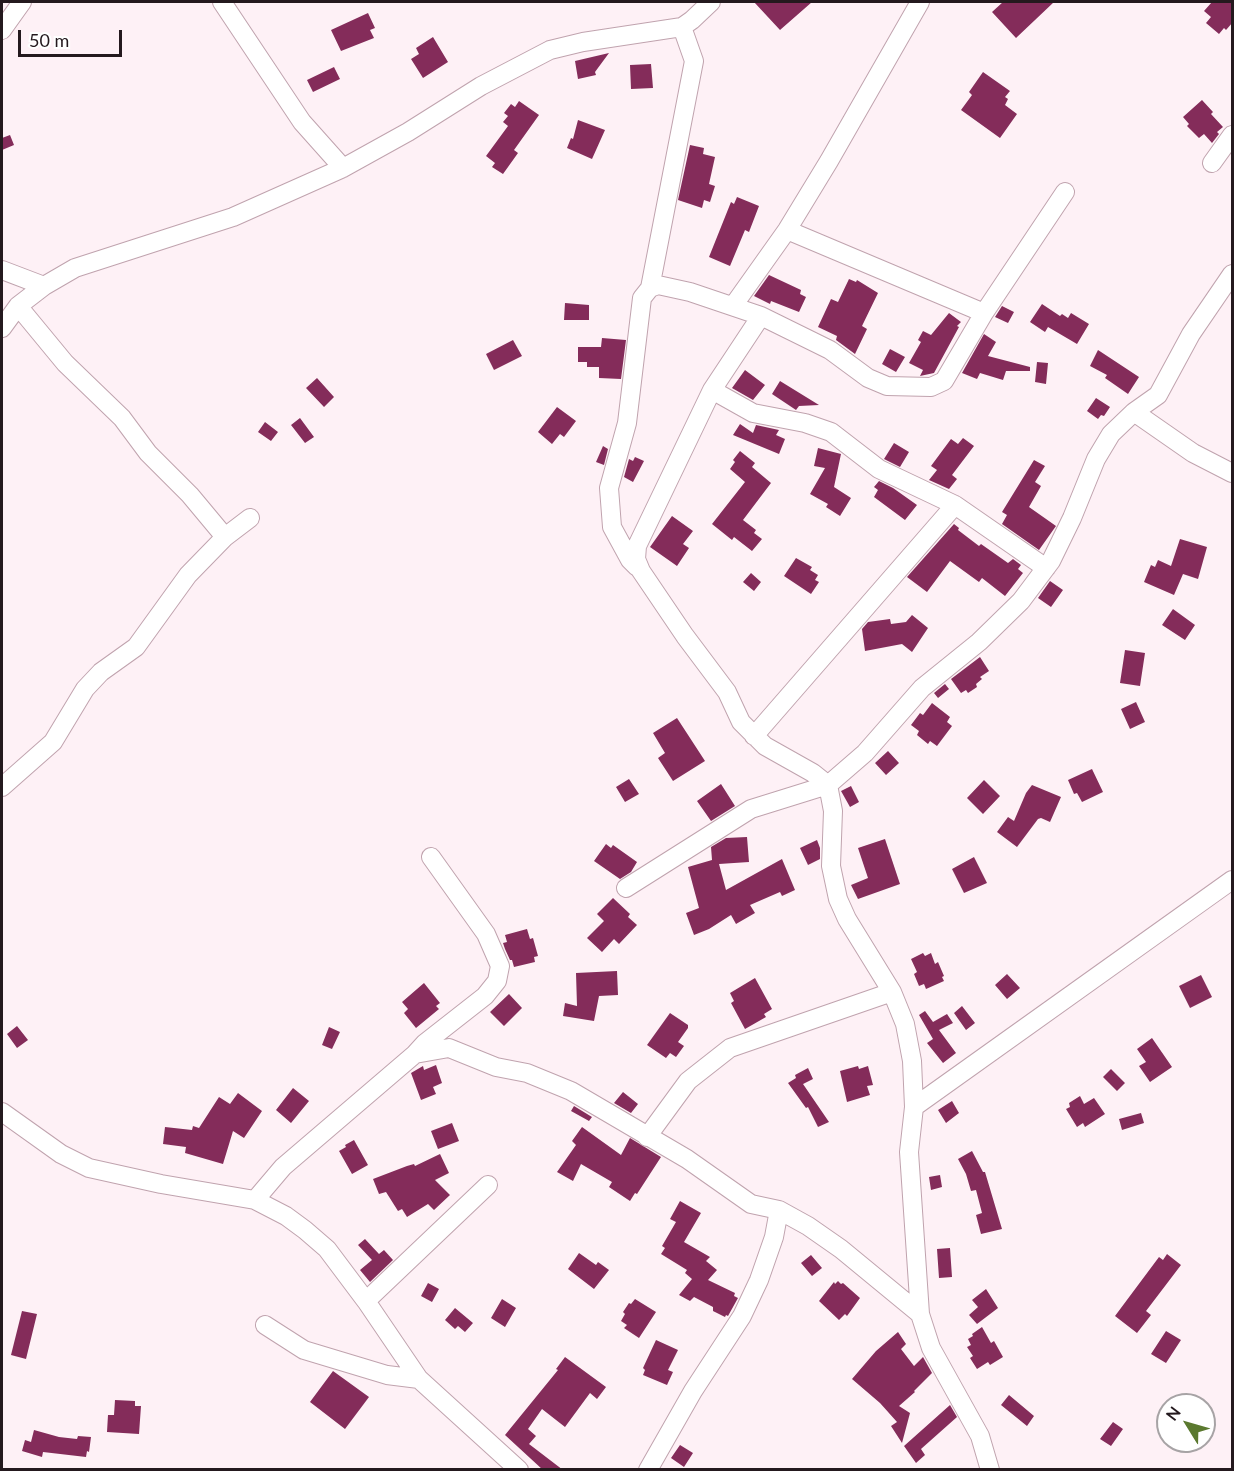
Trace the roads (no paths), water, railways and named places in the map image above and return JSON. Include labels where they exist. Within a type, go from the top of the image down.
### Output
[{"type":"street","points":[[2,30],[22,2]]},
{"type":"street","points":[[222,2],[303,122],[343,168]]},
{"type":"street","points":[[2,328],[18,306],[44,286],[75,268],[233,218],[343,168],[408,132],[481,86],[550,50],[583,42],[682,27],[693,20],[711,2]]},
{"type":"street","points":[[734,306],[787,230],[920,2]]},
{"type":"street","points":[[682,27],[694,61],[650,288],[642,298],[627,423],[609,488],[612,527],[630,560],[641,571],[727,692],[741,722],[765,746],[813,773],[828,785],[832,811],[831,866],[838,899],[847,919],[892,992],[905,1024],[912,1062],[914,1107],[909,1152],[920,1314],[931,1348],[980,1436],[990,1470]]},
{"type":"street","points":[[1212,163],[1233,135]]},
{"type":"street","points":[[650,288],[658,285],[690,292],[761,315],[830,350],[868,378],[887,386],[931,387],[944,381],[984,313],[1065,192]]},
{"type":"street","points":[[787,230],[984,313]]},
{"type":"street","points":[[2,270],[44,286]]},
{"type":"street","points":[[626,888],[751,809],[828,785],[865,753],[922,688],[980,642],[1021,601],[1051,561],[1072,518],[1096,459],[1111,434],[1134,412],[1158,394],[1191,334],[1233,274]]},
{"type":"street","points":[[18,306],[65,363],[122,418],[148,453],[190,495],[225,537]]},
{"type":"street","points":[[641,571],[636,559],[637,546],[712,390],[761,315]]},
{"type":"street","points":[[712,390],[753,413],[805,423],[831,432],[879,469],[955,505],[1046,568]]},
{"type":"street","points":[[1134,412],[1193,453],[1233,473]]},
{"type":"street","points":[[754,736],[955,505]]},
{"type":"street","points":[[2,788],[53,742],[85,689],[101,672],[136,647],[188,575],[225,537],[250,518]]},
{"type":"street","points":[[255,1200],[283,1167],[425,1043],[485,996],[497,981],[500,966],[486,934],[431,857]]},
{"type":"street","points":[[914,1107],[1233,880]]},
{"type":"street","points":[[647,1137],[688,1081],[730,1048],[892,992]]},
{"type":"street","points":[[415,1054],[449,1048],[496,1067],[527,1073],[571,1091],[687,1159],[751,1204],[779,1210],[808,1226],[841,1249],[920,1314]]},
{"type":"street","points":[[2,1112],[62,1154],[89,1168],[161,1184],[255,1200],[306,1230],[327,1250],[366,1301],[418,1379],[519,1470]]},
{"type":"street","points":[[366,1301],[488,1185]]},
{"type":"street","points":[[648,1470],[693,1391],[742,1316],[759,1280],[779,1210]]},
{"type":"street","points":[[265,1325],[304,1350],[387,1375],[418,1379]]}]
